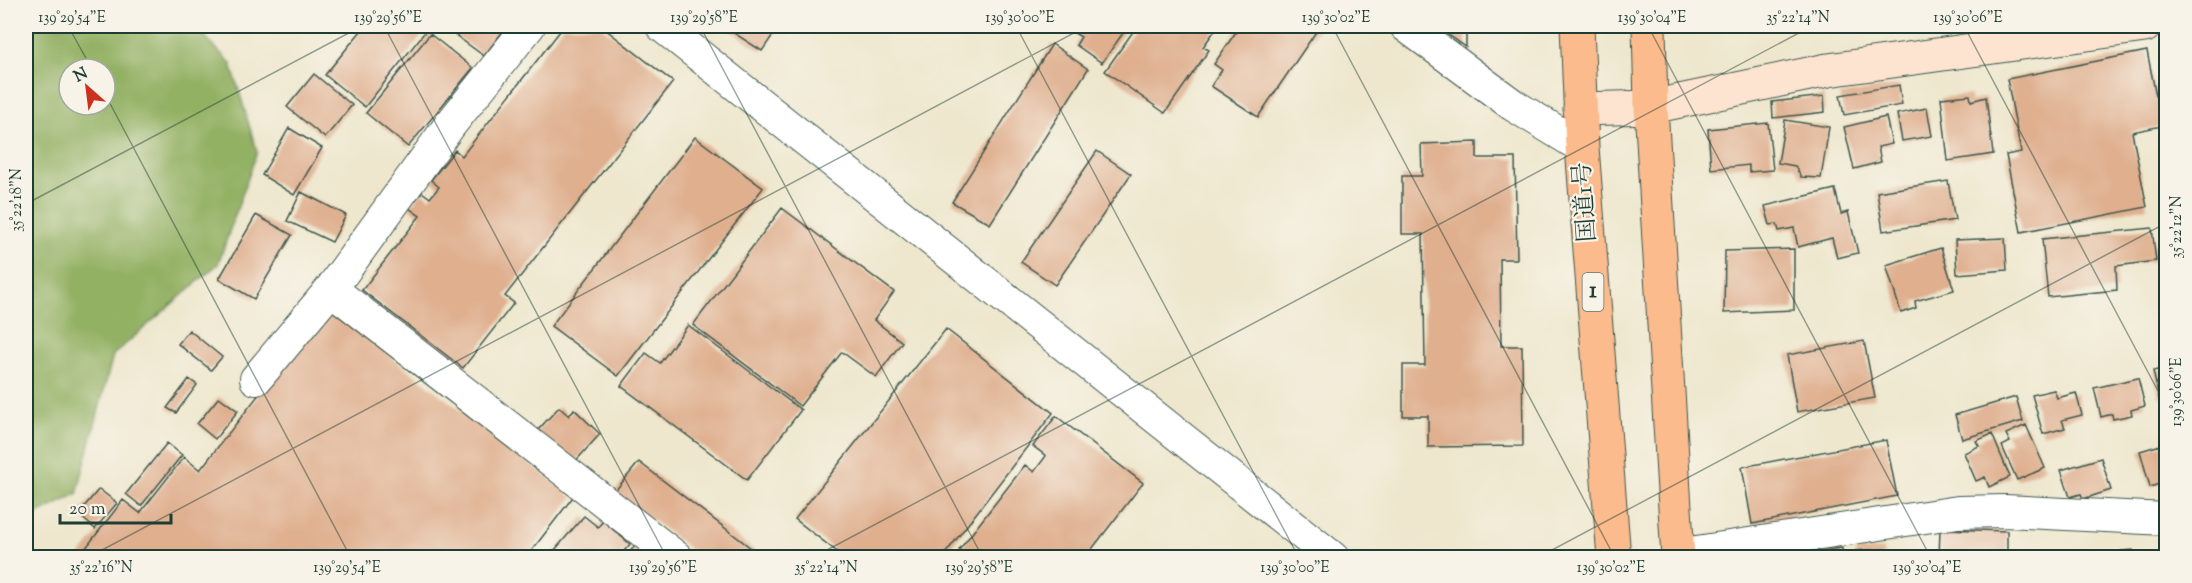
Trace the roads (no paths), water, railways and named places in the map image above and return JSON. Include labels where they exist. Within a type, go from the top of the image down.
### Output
[{"type":"highway","name":"国道1号","points":[[1577,26],[1582,147],[1614,558]]},
{"type":"highway","points":[[1649,26],[1651,107],[1678,556]]},
{"type":"street","points":[[256,379],[331,289],[450,125],[529,26]]},
{"type":"street","points":[[662,26],[1334,558]]},
{"type":"street","points":[[1406,26],[1514,105],[1582,147]]},
{"type":"street","points":[[1580,109],[1651,107],[1828,70],[2145,26]]},
{"type":"street","points":[[331,289],[677,558]]},
{"type":"street","points":[[1678,556],[1958,513],[2005,511],[2166,519]]}]
